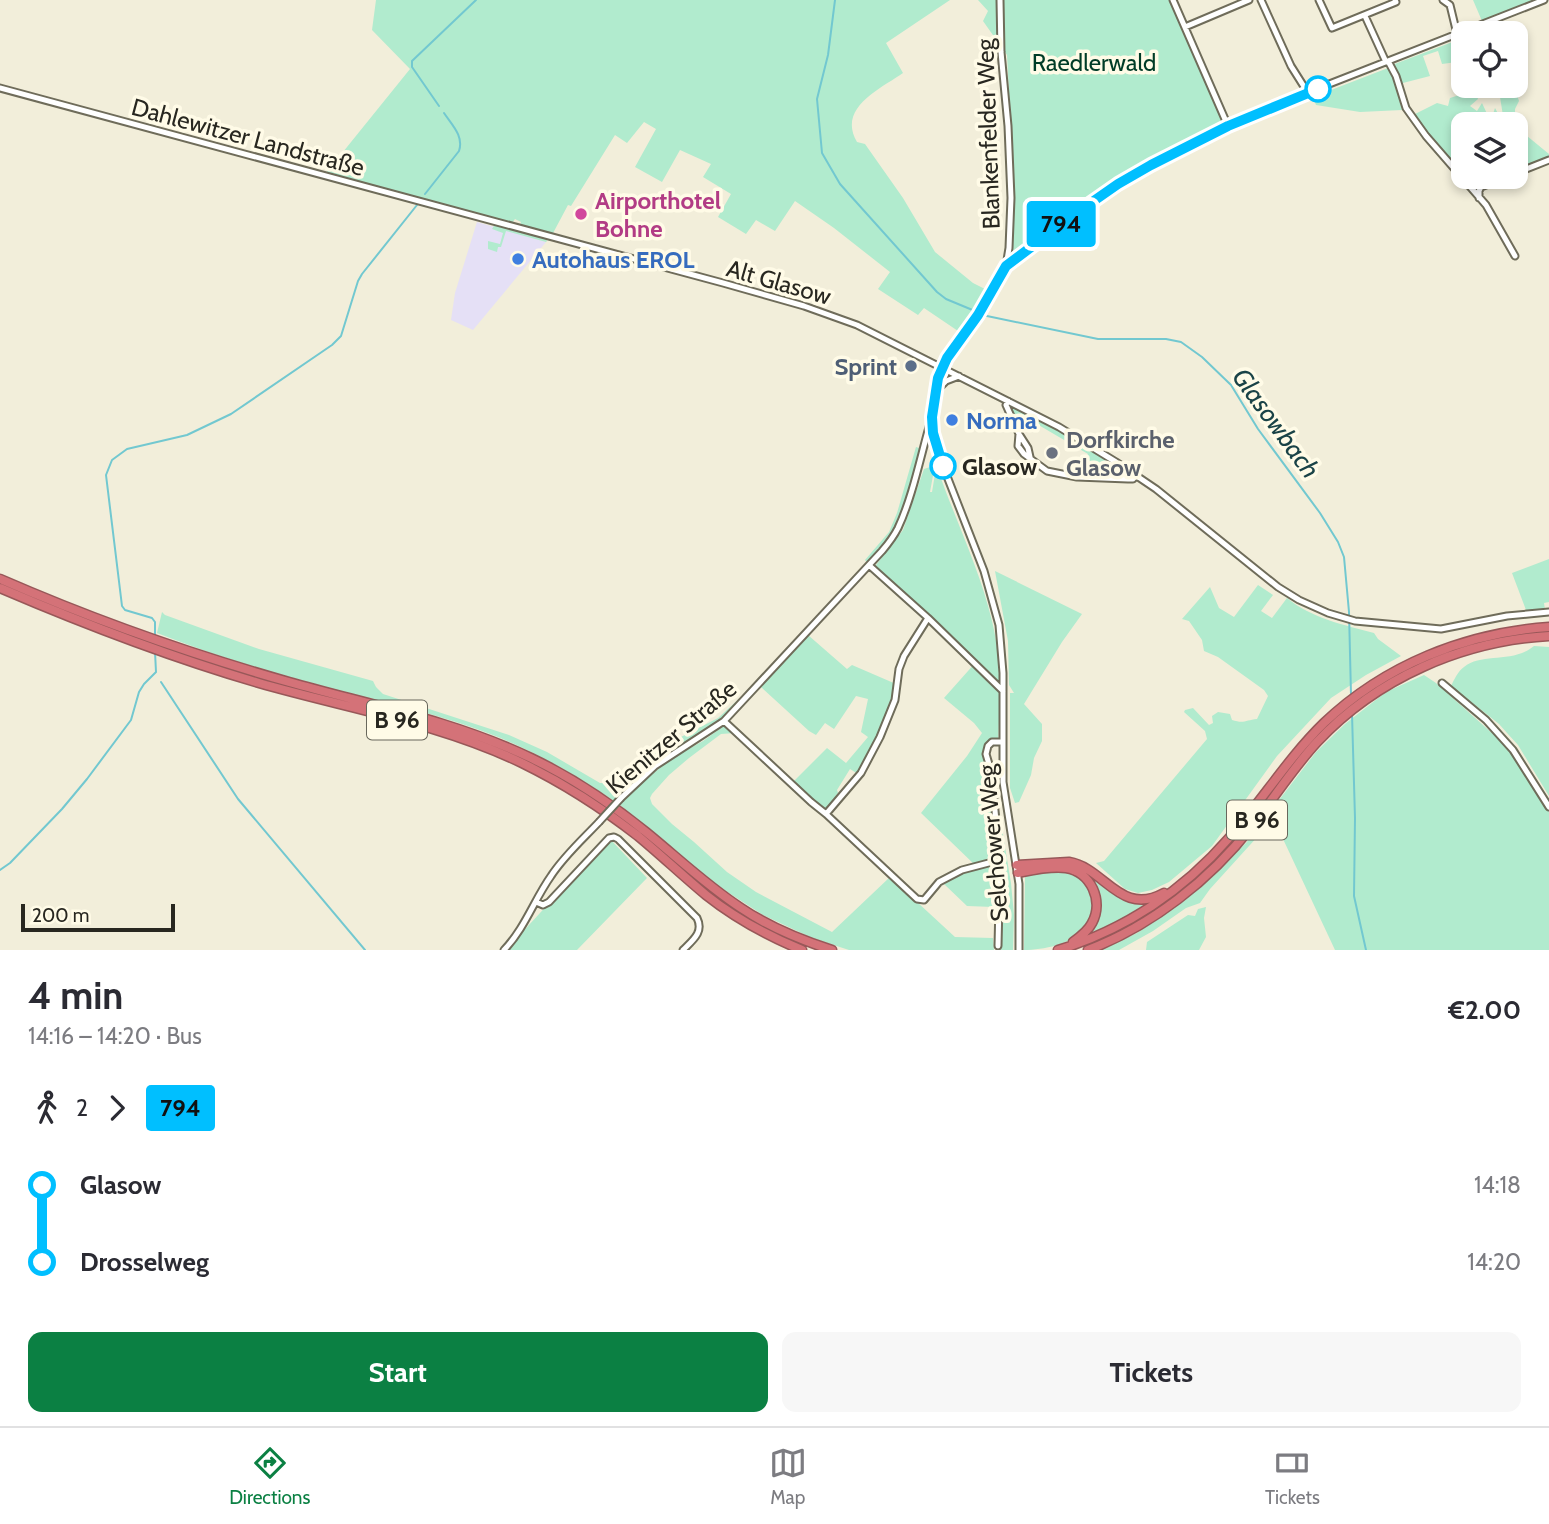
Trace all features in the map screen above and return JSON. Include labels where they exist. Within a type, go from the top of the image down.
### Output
[{"type":"highway","name":"B 96","points":[[0,579],[146,641]]},
{"type":"highway","name":"B 96","points":[[0,588],[50,609],[255,681],[456,737],[522,763],[553,778],[596,805],[740,919],[802,950]]},
{"type":"highway","name":"B 96","points":[[1088,950],[1141,925],[1194,886],[1224,858],[1252,827],[1308,753],[1347,715],[1371,685],[1418,664],[1445,648],[1508,632],[1549,627]]},
{"type":"highway","name":"B 96","points":[[1418,664],[1485,644],[1549,635]]},
{"type":"highway","name":"B 96","points":[[162,647],[458,728],[531,758],[603,799],[714,890],[744,910],[792,935],[832,950]]},
{"type":"highway","name":"B 96","points":[[1061,949],[1088,940],[1135,917],[1188,880],[1230,838],[1299,749],[1349,702],[1359,700]]},
{"type":"highway","points":[[1017,869],[1077,863],[1121,895],[1138,900],[1158,896],[1188,880]]},
{"type":"highway","points":[[1017,869],[1066,868],[1085,876],[1092,886],[1097,901],[1094,920],[1081,936],[1061,949]]},
{"type":"street","name":"Blankenfelder Weg","points":[[1000,0],[1011,198],[1006,266]]},
{"type":"street","points":[[1173,0],[1228,126]]},
{"type":"street","points":[[1185,27],[1250,0]]},
{"type":"street","points":[[1261,0],[1291,66],[1308,93]]},
{"type":"street","points":[[1319,0],[1332,29],[1396,1]]},
{"type":"street","points":[[1443,0],[1450,5],[1454,21]]},
{"type":"street","points":[[1490,21],[1544,0]]},
{"type":"street","points":[[1365,16],[1396,76],[1406,108],[1451,165]]},
{"type":"street","points":[[1006,266],[1118,184],[1182,149],[1228,126],[1451,36]]},
{"type":"street","name":"Dahlewitzer Landstraße","points":[[0,88],[486,219]]},
{"type":"street","points":[[1528,168],[1549,160]]},
{"type":"street","points":[[1471,189],[1486,205],[1515,256]]},
{"type":"street","points":[[1479,198],[1480,189]]},
{"type":"street","name":"Alt Glasow","points":[[486,219],[804,306],[857,325],[1069,433],[1136,475],[1278,587],[1308,605],[1343,618],[1441,629],[1499,617],[1549,612]]},
{"type":"street","name":"Selchower Weg","points":[[1006,266],[982,309],[942,368],[932,417],[937,447],[989,587],[1001,640],[1005,798],[1017,869],[1019,950]]},
{"type":"street","points":[[935,392],[946,381],[959,376]]},
{"type":"street","points":[[1008,401],[1006,405],[1019,434],[1018,446],[1041,467],[1071,477],[1133,479],[1136,475]]},
{"type":"street","name":"Kienitzer Straße","points":[[504,950],[524,925],[557,867],[598,822],[655,766],[724,721],[870,566],[898,528],[932,417]]},
{"type":"street","points":[[925,447],[937,447]]},
{"type":"street","points":[[870,566],[1003,691]]},
{"type":"street","points":[[826,814],[861,773],[876,746],[894,700],[904,656],[928,618]]},
{"type":"street","points":[[1441,683],[1486,720],[1513,750],[1549,807]]},
{"type":"street","name":"Selchower Weg","points":[[724,721],[916,900],[924,900],[939,882],[962,870],[1000,860]]},
{"type":"street","name":"Selchower Weg","points":[[999,946],[1000,860],[991,771],[986,754],[992,742],[1002,742]]},
{"type":"street","points":[[536,902],[543,905],[548,902],[609,838],[614,837],[697,918],[701,925],[700,930],[696,938],[683,950]]},
{"type":"shaded area","points":[[477,222],[546,242],[473,330],[451,320],[455,293]]},
{"type":"green space","points":[[376,0],[950,0],[886,43],[903,73],[864,101],[857,109],[852,130],[857,142],[865,144],[903,198],[935,252],[973,283],[987,290],[958,331],[924,308],[918,315],[878,289],[890,272],[795,201],[775,231],[756,220],[746,234],[718,217],[731,194],[703,177],[711,164],[680,150],[662,182],[635,167],[656,129],[644,122],[627,143],[615,135],[571,206],[568,205],[552,235],[520,226],[521,222],[515,219],[512,223],[326,173],[410,69],[372,30]]},
{"type":"green space","name":"Raedlerwald","points":[[978,0],[1171,0],[1224,125],[1140,170],[1014,255],[1011,252],[1014,206],[1007,55],[983,21],[988,11]]},
{"type":"green space","points":[[1473,0],[1538,0],[1482,21]]},
{"type":"green space","points":[[1451,43],[1451,63],[1442,64],[1438,51],[1423,56],[1430,76],[1399,84],[1392,65]]},
{"type":"green space","points":[[1388,68],[1394,77],[1402,110],[1360,112],[1316,105],[1313,97]]},
{"type":"green space","points":[[1451,98],[1478,98],[1470,106],[1477,111],[1482,103],[1486,112],[1451,112],[1451,162],[1424,133],[1415,114],[1437,103],[1448,106]]},
{"type":"green space","points":[[1500,98],[1518,98],[1515,112],[1502,112]]},
{"type":"green space","points":[[1528,137],[1549,154],[1549,159],[1528,167]]},
{"type":"green space","points":[[495,224],[546,238],[547,241],[506,231],[497,252],[488,249],[488,241],[500,244],[503,233],[492,229]]},
{"type":"green space","points":[[1010,405],[1058,430],[1130,476],[1078,472],[1088,454],[1030,420],[1022,433]]},
{"type":"green space","points":[[916,447],[922,449],[901,516],[893,534],[869,565],[865,560],[889,532],[897,513]]},
{"type":"green space","points":[[934,460],[937,468],[934,470],[930,492],[938,470],[981,583],[997,651],[1000,698],[998,744],[985,745],[993,813],[991,898],[994,907],[967,906],[944,884],[976,866],[921,813],[982,733],[944,698],[976,662],[876,571],[876,565],[903,530],[924,469],[930,467],[931,461]]},
{"type":"green space","points":[[1549,559],[1549,602],[1544,603],[1545,610],[1526,610],[1512,573]]},
{"type":"green space","points":[[995,571],[1082,614],[1024,704],[1042,724],[1042,741],[1034,758],[1031,775],[1019,802],[1015,803],[1010,788],[1010,693],[1014,693],[1009,685],[1008,641]]},
{"type":"green space","points":[[1258,585],[1273,595],[1261,611],[1272,618],[1287,598],[1317,616],[1374,633],[1401,656],[1331,698],[1277,756],[1212,846],[1169,882],[1138,893],[1125,889],[1096,863],[1104,861],[1207,739],[1205,731],[1184,712],[1185,710],[1193,708],[1209,725],[1213,723],[1212,716],[1218,712],[1230,714],[1232,720],[1239,722],[1257,719],[1268,696],[1264,690],[1218,657],[1204,651],[1202,640],[1189,621],[1182,619],[1210,587],[1219,608],[1234,617]]},
{"type":"green space","points":[[162,612],[259,649],[373,681],[383,694],[509,735],[547,752],[600,783],[608,783],[640,758],[718,718],[741,697],[724,718],[654,763],[614,801],[543,758],[478,729],[264,670],[157,633]]},
{"type":"green space","points":[[808,635],[847,669],[852,665],[896,684],[886,720],[858,774],[850,769],[826,809],[812,801],[793,782],[827,748],[846,763],[868,737],[861,732],[868,699],[856,696],[834,729],[825,723],[816,735],[761,687]]},
{"type":"green space","points":[[1534,646],[1549,647],[1549,796],[1518,745],[1499,724],[1451,686],[1460,671],[1471,663],[1516,655]]},
{"type":"green space","points":[[1424,675],[1512,751],[1549,812],[1549,950],[1335,950],[1276,824],[1269,824],[1200,903],[1186,908],[1119,950],[1101,950],[1137,933],[1181,903],[1246,843],[1316,752],[1345,724],[1386,692]]},
{"type":"green space","points":[[725,725],[735,733],[721,734],[689,758],[669,775],[650,798],[652,804],[672,824],[727,872],[756,892],[832,932],[890,877],[955,937],[993,938],[994,950],[849,950],[812,938],[763,915],[715,884],[620,805],[672,758]]},
{"type":"green space","points":[[997,799],[1011,883],[1013,950],[1001,950],[1002,882]]},
{"type":"green space","points":[[609,838],[647,878],[577,950],[506,950]]},
{"type":"green space","points":[[1065,870],[1079,877],[1092,893],[1094,907],[1088,927],[1064,942],[1040,949],[1024,950],[1025,877],[1032,873]]},
{"type":"green space","points":[[1086,870],[1111,892],[1152,901],[1088,935],[1098,915],[1100,901],[1094,887],[1080,871]]},
{"type":"green space","points":[[1206,907],[1206,937],[1199,950],[1146,950],[1147,942],[1188,915],[1195,916],[1198,909]]},
{"type":"waterway","points":[[439,106],[412,67],[412,61],[476,0]]},
{"type":"waterway","name":"Glasowbach","points":[[835,0],[828,55],[817,99],[822,153],[840,184],[946,299],[987,316],[1098,339],[1166,339],[1181,342],[1202,357],[1231,385],[1258,429],[1320,513],[1344,557],[1349,612],[1351,695]]},
{"type":"waterway","points":[[425,194],[459,151],[459,136],[444,113]]},
{"type":"waterway","points":[[155,635],[155,622],[152,618],[125,610],[122,606],[106,475],[112,460],[127,449],[187,435],[231,414],[332,345],[341,336],[362,274],[417,205]]},
{"type":"waterway","points":[[0,870],[62,809],[131,720],[139,692],[156,672],[155,652]]},
{"type":"waterway","points":[[161,682],[238,799],[365,950]]},
{"type":"waterway","name":"Glasowbach","points":[[1352,714],[1354,896],[1366,950]]},
{"type":"bus line","name":"794","points":[[943,466],[933,433],[932,417],[938,378],[947,358],[978,315],[1006,266],[1118,184],[1151,165],[1199,139],[1318,89]]},
{"type":"place","name":"Airporthotel Bohne","points":[[581,214]]},
{"type":"place","name":"Autohaus EROL","points":[[518,259]]},
{"type":"place","name":"Sprint","points":[[911,366]]},
{"type":"place","name":"Norma","points":[[952,420]]},
{"type":"place","name":"Dorfkirche Glasow","points":[[1052,453]]},
{"type":"place","name":"Glasow","points":[[943,466]]}]
